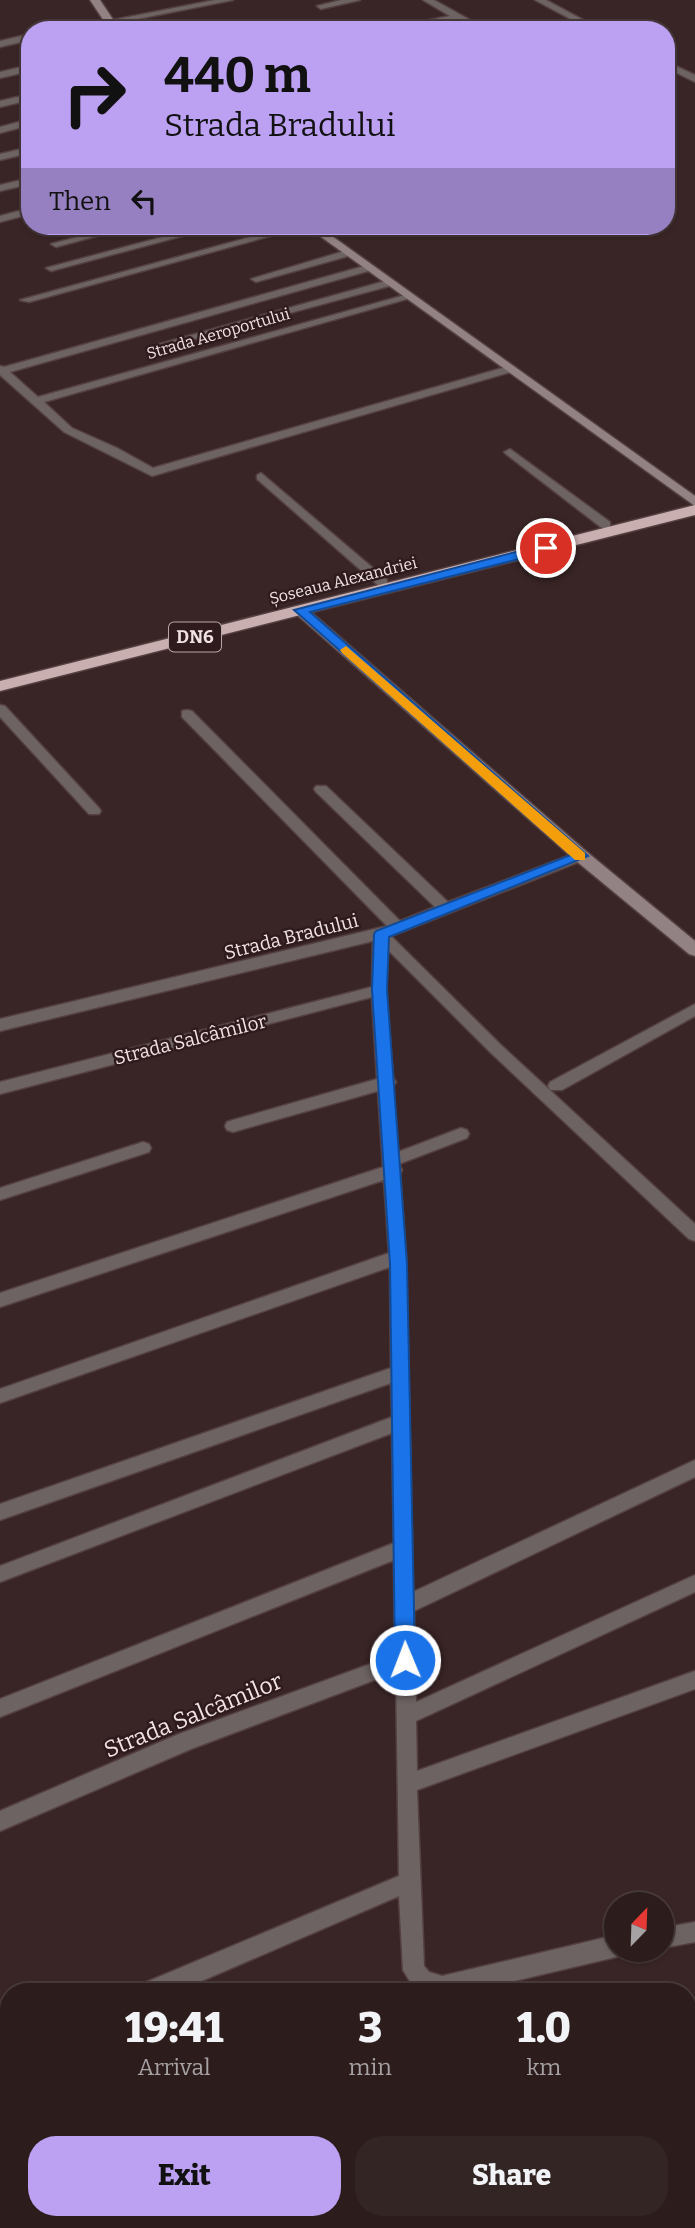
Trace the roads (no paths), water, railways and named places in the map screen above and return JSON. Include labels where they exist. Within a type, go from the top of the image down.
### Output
[{"type":"highway","name":"Șoseaua Alexandriei","points":[[0,677],[383,583],[695,502]]},
{"type":"highway","name":"Șoseaua Alexandriei","points":[[0,686],[695,510]]},
{"type":"street","points":[[95,0],[109,21]]},
{"type":"street","points":[[134,21],[229,0]]},
{"type":"street","points":[[321,6],[356,0]]},
{"type":"street","points":[[427,0],[467,21]]},
{"type":"street","points":[[539,0],[580,21]]},
{"type":"street","points":[[436,21],[459,17]]},
{"type":"street","points":[[0,44],[21,39]]},
{"type":"street","points":[[675,69],[695,79]]},
{"type":"street","points":[[0,75],[21,70]]},
{"type":"street","points":[[0,104],[21,99]]},
{"type":"street","points":[[0,130],[21,124]]},
{"type":"street","points":[[0,157],[21,152]]},
{"type":"street","points":[[0,188],[21,183]]},
{"type":"street","points":[[0,219],[21,213]]},
{"type":"street","points":[[56,244],[92,235]]},
{"type":"street","points":[[51,268],[180,235]]},
{"type":"street","points":[[25,300],[268,235]]},
{"type":"street","points":[[323,235],[695,502]]},
{"type":"street","points":[[256,279],[348,253]]},
{"type":"street","points":[[1,370],[368,268]]},
{"type":"street","points":[[161,345],[389,283]]},
{"type":"street","name":"Strada Aeroportului","points":[[35,401],[409,297]]},
{"type":"street","points":[[1,370],[68,430],[113,450],[152,472],[510,369]]},
{"type":"street","points":[[510,452],[606,525]]},
{"type":"street","points":[[261,477],[383,583]]},
{"type":"street","points":[[300,610],[581,856],[695,949]]},
{"type":"street","points":[[0,709],[94,811]]},
{"type":"street","points":[[187,714],[496,1049],[695,1234]]},
{"type":"street","points":[[321,789],[446,909]]},
{"type":"street","name":"Strada Bradului","points":[[0,1025],[390,931],[581,856]]},
{"type":"street","points":[[390,931],[379,990],[394,1165],[398,1256],[412,1958],[414,1970],[425,1983]]},
{"type":"street","name":"Strada Salcâmilor","points":[[0,1087],[379,990]]},
{"type":"street","points":[[556,1086],[695,1009]]},
{"type":"street","points":[[233,1126],[387,1082]]},
{"type":"street","points":[[0,1300],[394,1165],[461,1134]]},
{"type":"street","points":[[0,1194],[143,1148]]},
{"type":"street","points":[[0,1396],[398,1256]]},
{"type":"street","points":[[0,1512],[399,1373]]},
{"type":"street","points":[[0,1574],[400,1422]]},
{"type":"street","points":[[404,1606],[695,1468]]},
{"type":"street","points":[[0,1708],[402,1548]]},
{"type":"street","points":[[406,1716],[695,1583]]},
{"type":"street","name":"Strada Salcâmilor","points":[[0,1821],[186,1741],[405,1660]]},
{"type":"street","points":[[408,1784],[695,1679]]},
{"type":"street","points":[[171,1983],[409,1882]]},
{"type":"street","points":[[674,1936],[695,1932]]},
{"type":"street","points":[[441,1983],[604,1949]]}]
